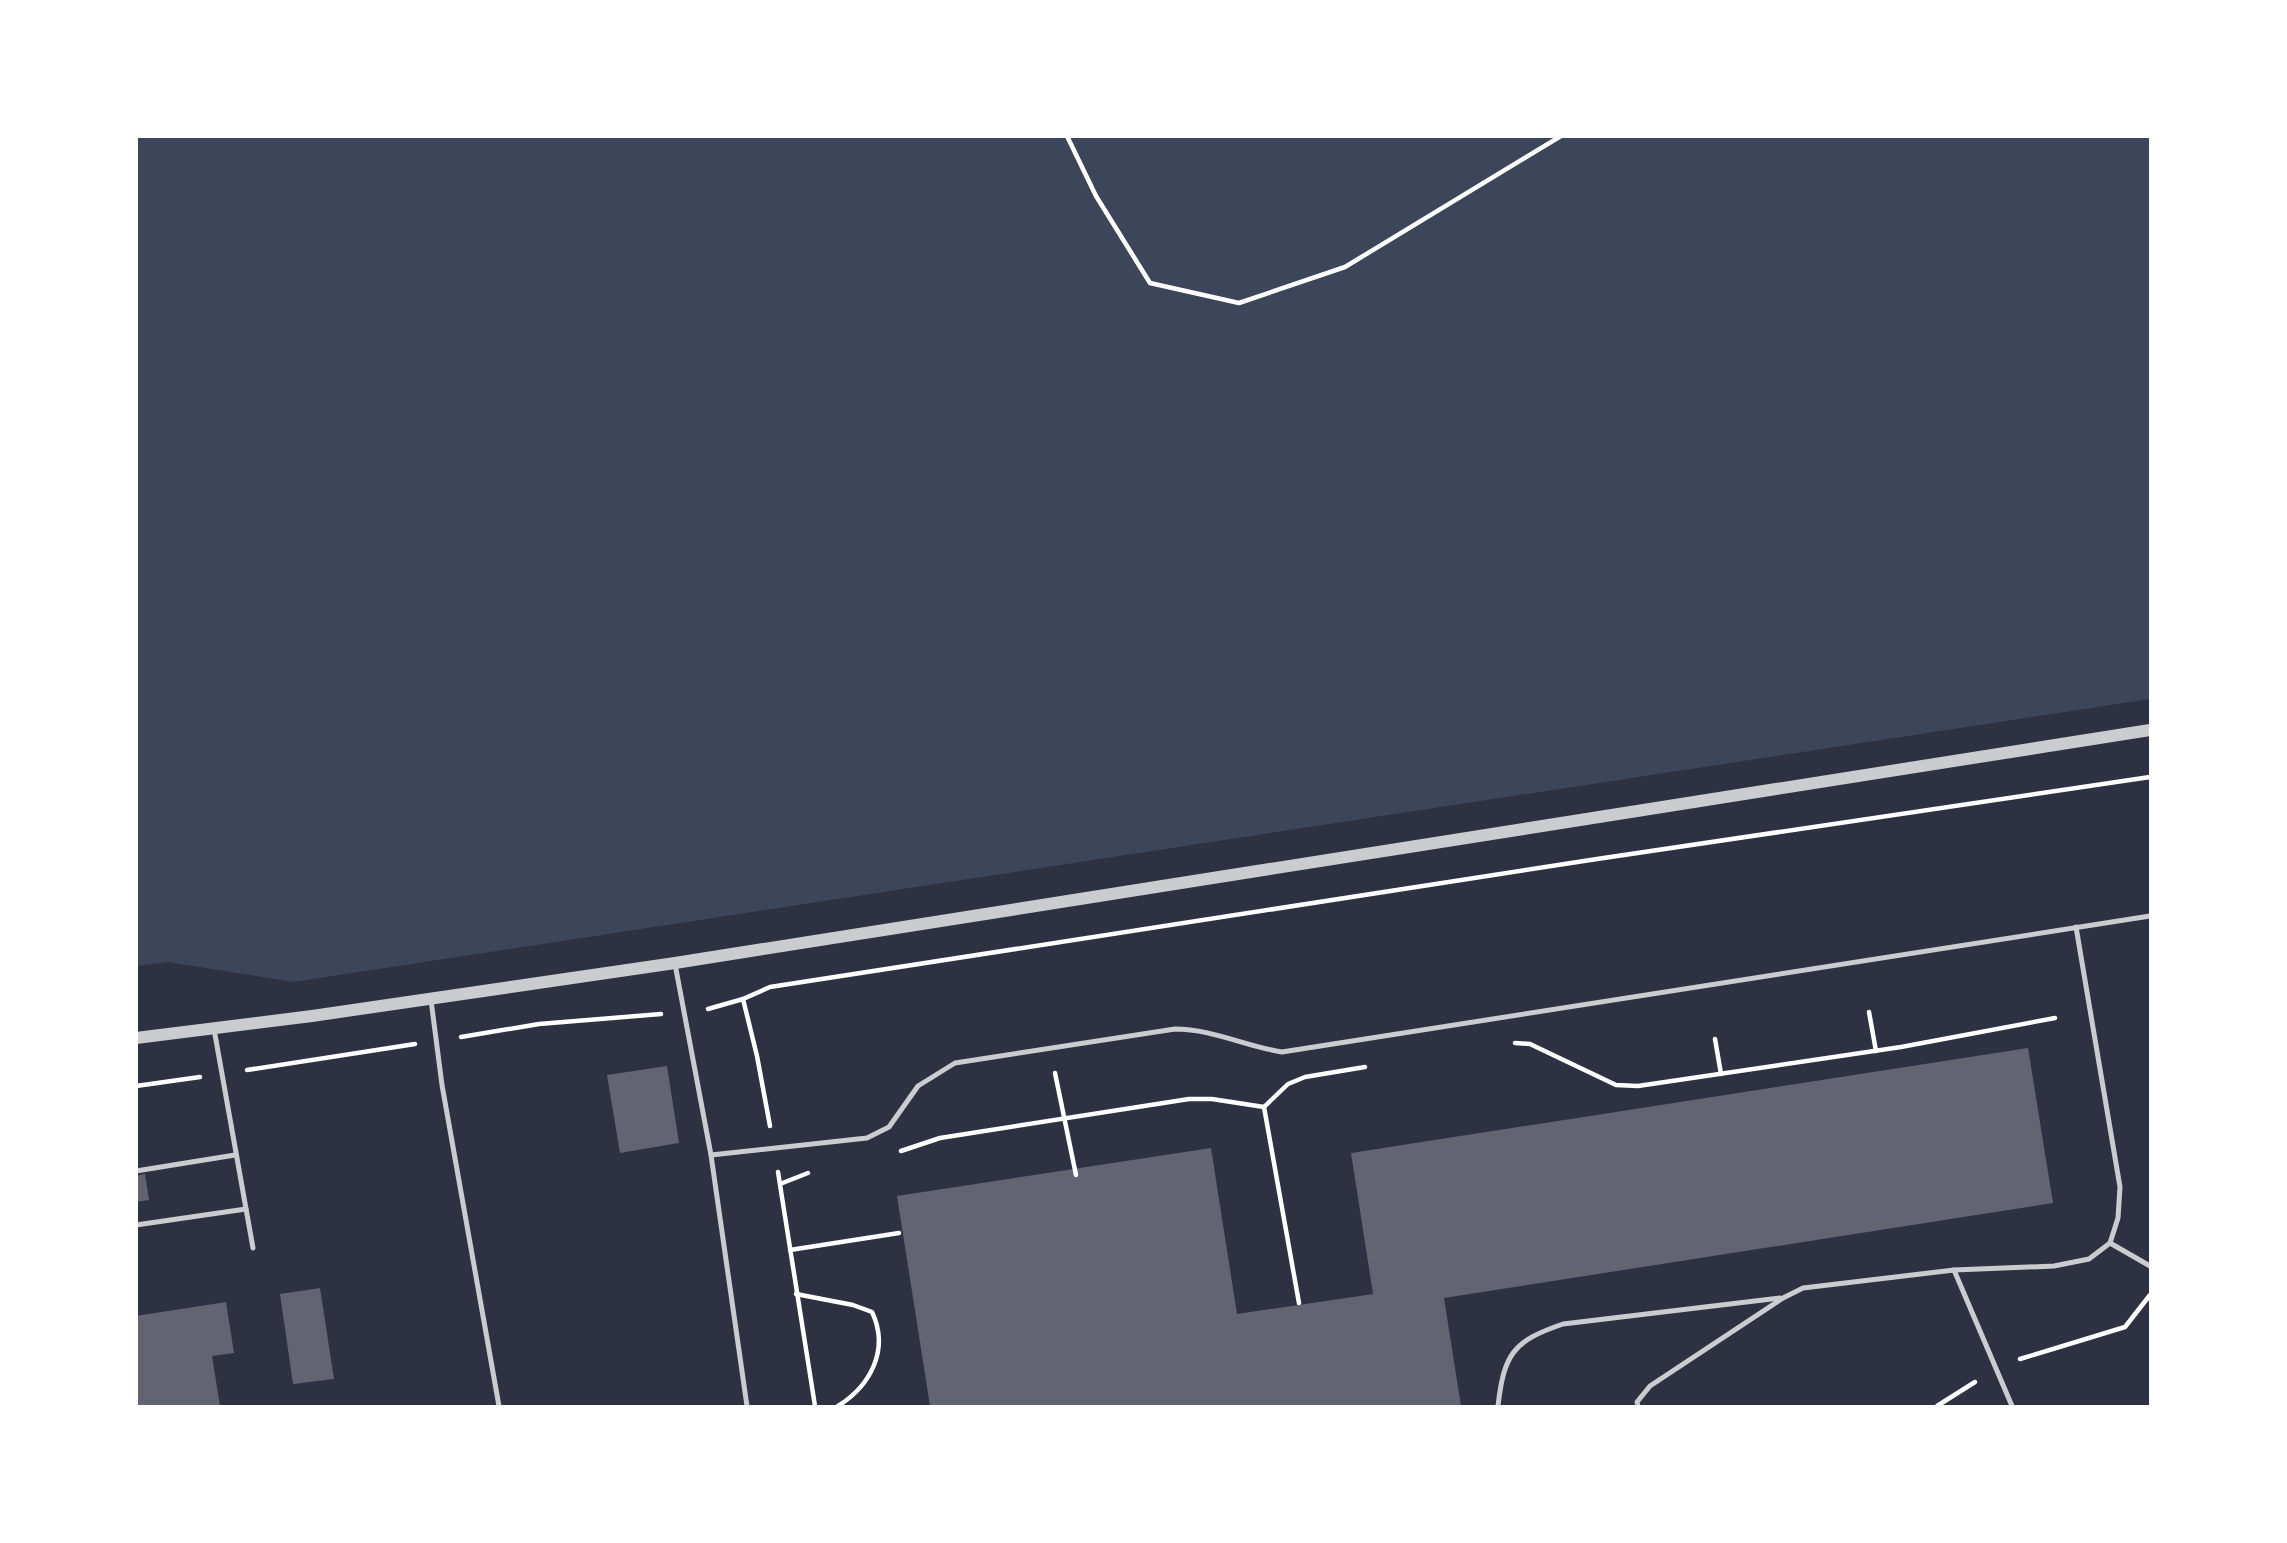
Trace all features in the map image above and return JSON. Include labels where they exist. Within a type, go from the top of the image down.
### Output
[{"type":"street","points":[[136,1038],[430,1000],[674,963],[2151,730]]},
{"type":"lane","points":[[710,1155],[867,1138],[889,1127],[918,1086],[955,1063],[1175,1029],[1199,1029],[1257,1048],[1282,1052],[2151,916]]},
{"type":"lane","points":[[1638,1406],[1637,1402],[1650,1385],[1783,1298],[1803,1288],[1954,1270],[2054,1266],[2089,1259],[2110,1243],[2118,1218],[2120,1187],[2076,927]]},
{"type":"lane","points":[[674,963],[710,1155],[747,1406]]},
{"type":"lane","points":[[430,1000],[499,1406]]},
{"type":"lane","points":[[214,1029],[253,1248]]},
{"type":"lane","points":[[136,1171],[235,1155]]},
{"type":"lane","points":[[136,1225],[246,1209]]},
{"type":"lane","points":[[2110,1243],[2151,1266]]},
{"type":"lane","points":[[1954,1270],[1994,1370],[2012,1406]]},
{"type":"lane","points":[[1498,1406],[1502,1373],[1515,1350],[1531,1335],[1563,1324],[1783,1298]]},
{"type":"path","points":[[1067,136],[1096,196],[1150,283],[1239,303],[1345,267],[1561,136]]},
{"type":"path","points":[[136,1086],[539,1024],[709,1009],[743,999],[770,987],[1569,863],[2151,777]]},
{"type":"path","points":[[743,999],[757,1056],[774,1149],[815,1406]]},
{"type":"path","points":[[1868,1012],[1876,1051]]},
{"type":"path","points":[[1513,1043],[1530,1044],[1616,1084],[1638,1086],[1876,1051],[2055,1018]]},
{"type":"path","points":[[1715,1039],[1721,1074]]},
{"type":"path","points":[[1048,1049],[1066,1118],[1076,1175]]},
{"type":"path","points":[[1264,1107],[1288,1084],[1305,1077],[1370,1067]]},
{"type":"path","points":[[890,1155],[940,1138],[1189,1099],[1212,1099],[1264,1107]]},
{"type":"path","points":[[1264,1107],[1298,1303]]},
{"type":"path","points":[[779,1184],[815,1171]]},
{"type":"path","points":[[790,1250],[899,1233]]},
{"type":"path","points":[[796,1294],[853,1304],[872,1312],[879,1326],[877,1358],[871,1376],[850,1399],[838,1406]]},
{"type":"path","points":[[1937,1406],[1994,1370],[2037,1351],[2125,1327],[2151,1295]]},
{"type":"shaded area","points":[[137,137],[2150,137],[2150,699],[293,982],[168,962],[137,966]]},
{"type":"building","points":[[2028,1048],[2053,1203],[1444,1298],[1461,1406],[930,1406],[897,1196],[1211,1148],[1237,1314],[1373,1294],[1351,1153]]},
{"type":"building","points":[[667,1066],[679,1143],[620,1153],[607,1075]]},
{"type":"building","points":[[145,1174],[149,1200],[136,1202],[136,1176]]},
{"type":"building","points":[[320,1288],[334,1379],[293,1384],[280,1294]]},
{"type":"building","points":[[226,1302],[234,1353],[212,1356],[220,1406],[136,1406],[136,1316]]}]
